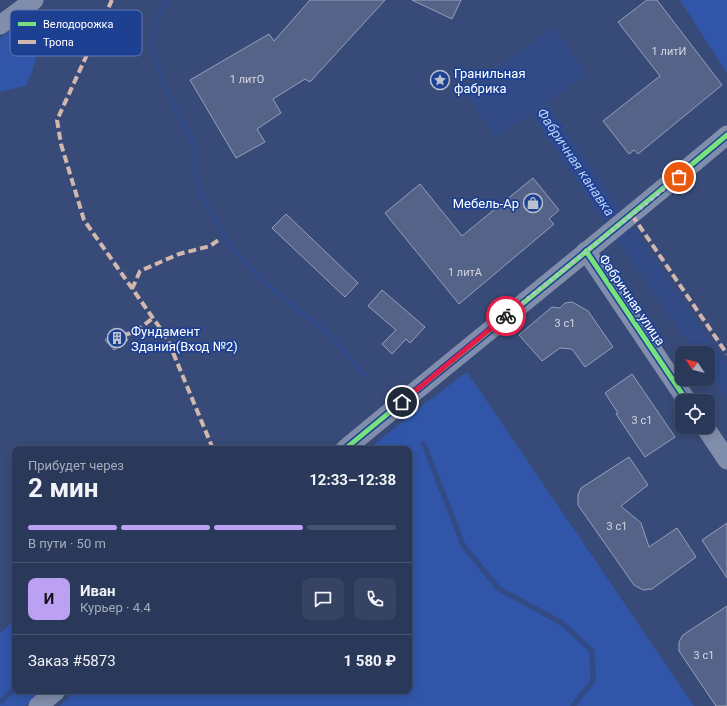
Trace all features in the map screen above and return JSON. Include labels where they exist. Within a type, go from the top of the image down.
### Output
[{"type":"street","points":[[21,10],[34,0]]},
{"type":"street","points":[[0,26],[10,18]]},
{"type":"street","points":[[350,446],[727,135]]},
{"type":"street","name":"Фабричная улица","points":[[586,251],[682,394]]},
{"type":"street","points":[[710,434],[727,460]]},
{"type":"street","points":[[38,706],[52,694]]},
{"type":"shaded area","points":[[680,0],[727,0],[727,73]]},
{"type":"shaded area","points":[[10,31],[10,56],[35,56],[34,67],[26,86],[0,92],[0,38]]},
{"type":"shaded area","points":[[467,372],[694,706],[60,706],[71,694],[412,694],[412,446],[373,446]]},
{"type":"shaded area","points":[[12,623],[12,694],[39,694],[25,706],[0,706],[0,633]]},
{"type":"water","name":"Фабричная канавка","points":[[554,27],[588,75],[546,102],[714,346],[690,346],[530,114],[495,138],[463,90]]},
{"type":"water","points":[[715,348],[727,365],[727,399],[715,382]]},
{"type":"building","points":[[310,0],[385,0],[310,82],[305,79],[273,99],[281,113],[257,129],[265,142],[236,158],[190,80],[269,34],[274,41]]},
{"type":"building","points":[[412,0],[461,0],[452,19]]},
{"type":"building","points":[[647,0],[657,0],[722,85],[638,154],[634,150],[629,154],[603,121],[660,76],[618,22]]},
{"type":"building","points":[[533,178],[559,210],[549,219],[554,224],[459,304],[385,213],[420,184],[462,236]]},
{"type":"building","points":[[286,214],[358,283],[345,297],[272,228]]},
{"type":"building","points":[[382,290],[425,327],[410,343],[406,339],[392,354],[382,344],[396,330],[368,306]]},
{"type":"building","points":[[572,302],[588,311],[613,347],[585,367],[572,349],[560,348],[542,361],[519,335],[552,307],[560,308],[565,303]]},
{"type":"building","name":"Фундамент Здания(Вход №2)","points":[[119,329],[128,340],[114,350],[105,340]]},
{"type":"building","points":[[632,374],[675,437],[645,457],[616,414],[618,413],[605,393]]},
{"type":"building","points":[[629,457],[648,485],[621,506],[641,523],[649,547],[677,528],[696,557],[652,589],[643,590],[634,585],[578,505],[578,495],[581,488]]},
{"type":"building","points":[[727,523],[727,578],[702,540]]},
{"type":"building","points":[[727,606],[727,706],[716,706],[679,651],[679,642],[683,635]]},
{"type":"waterway","points":[[167,0],[154,26],[153,51],[163,82],[176,111],[195,146],[198,190],[232,249],[265,283],[330,335],[365,376]]},
{"type":"waterway","points":[[424,444],[463,545],[499,589],[562,623],[592,651],[593,681],[573,706]]},
{"type":"waterway","points":[[0,702],[12,692]]},
{"type":"marked path","points":[[107,10],[112,0]]},
{"type":"marked path","points":[[86,56],[57,120],[61,144],[84,220],[167,338],[212,446]]},
{"type":"marked path","points":[[632,215],[727,354]]},
{"type":"marked path","points":[[132,289],[140,271],[179,254],[210,246],[220,239]]},
{"type":"marked path","points":[[124,335],[135,332],[153,318]]},
{"type":"cycle path","points":[[349,446],[727,135]]},
{"type":"cycle path","points":[[586,251],[682,394]]},
{"type":"way so far","points":[[506,316],[679,177]]},
{"type":"place","name":"Гранильная фабрика","points":[[440,80]]},
{"type":"place","name":"Мебель-Ар","points":[[533,203]]},
{"type":"place","name":"Фундамент Здания(Вход №2)","points":[[117,338]]},
{"type":"route","points":[[402,402],[506,316]]}]
